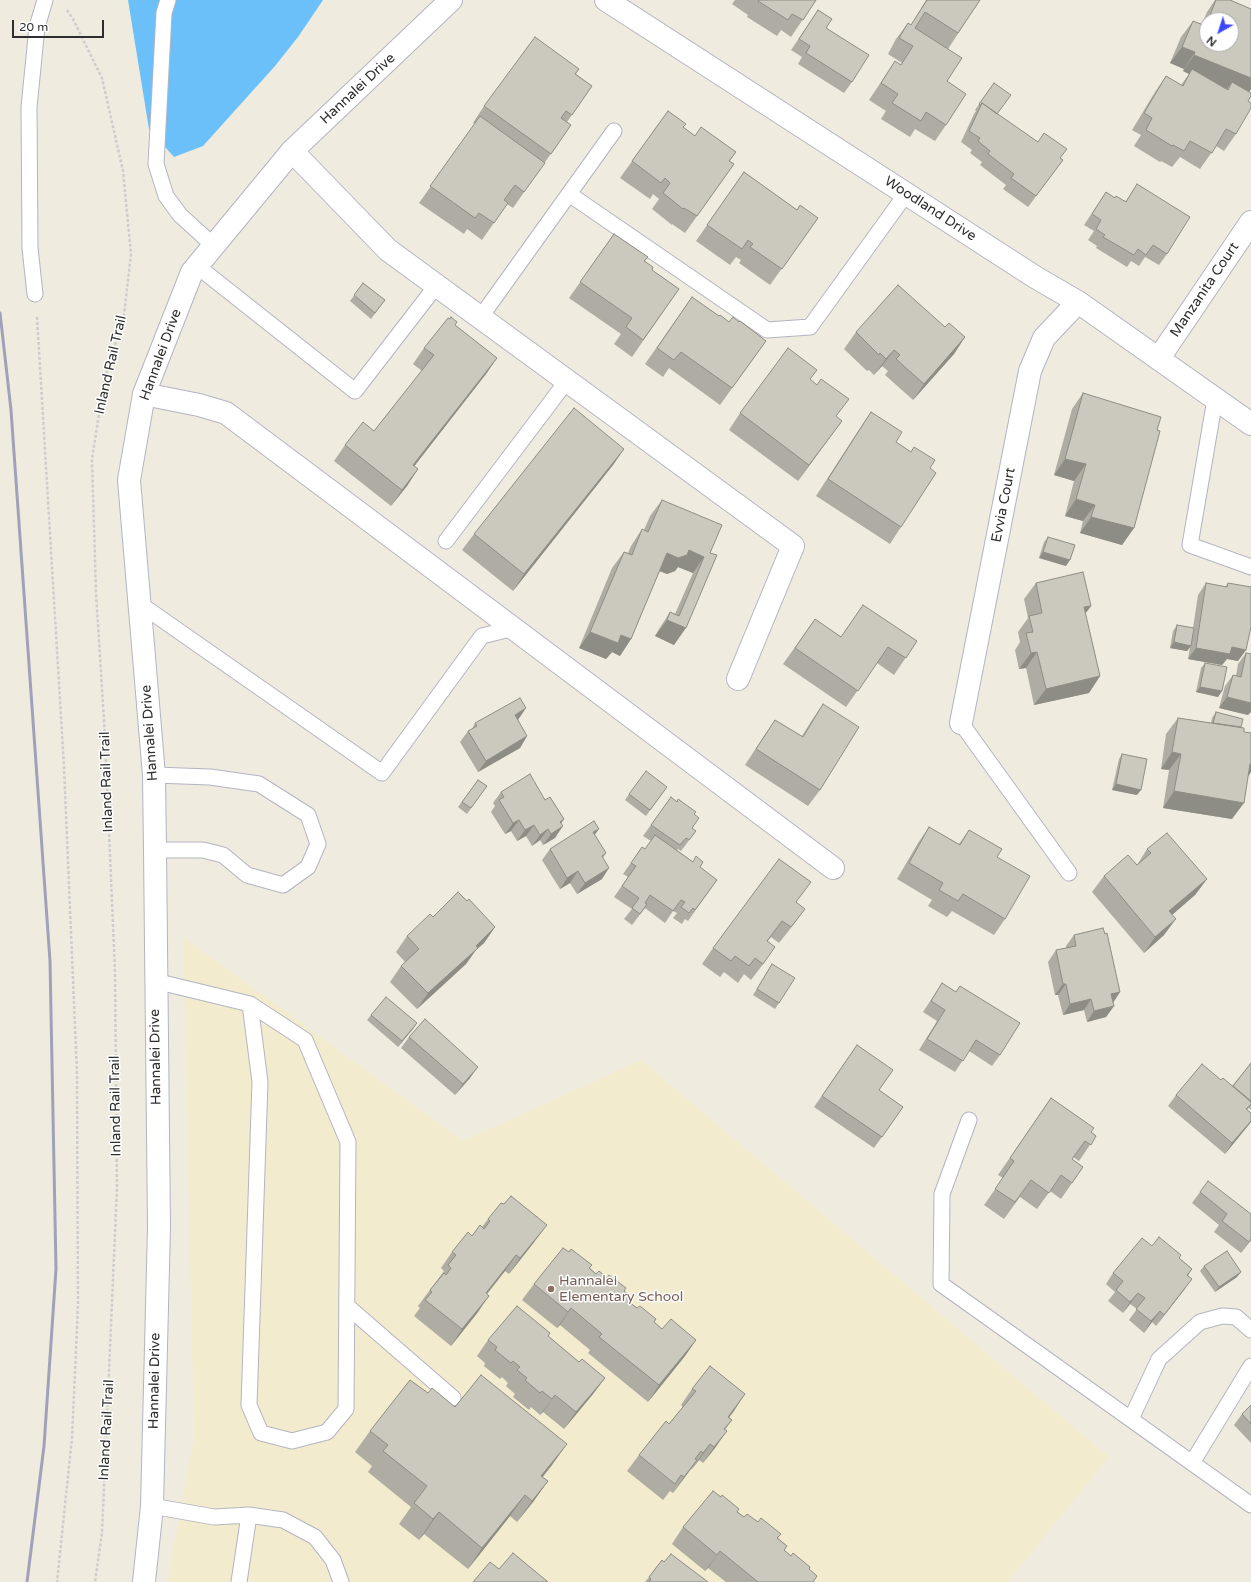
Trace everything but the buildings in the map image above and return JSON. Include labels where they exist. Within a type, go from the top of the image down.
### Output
[{"type":"street","name":"Hannalei Drive","points":[[144,1582],[152,1506],[159,1226],[155,981],[154,775],[129,480],[144,394],[192,272],[292,151],[451,0]]},
{"type":"street","name":"Woodland Drive","points":[[606,0],[1035,277],[1078,302],[1251,424]]},
{"type":"street","points":[[292,151],[388,250],[566,382],[793,546],[738,679]]},
{"type":"street","name":"Manzanita Court","points":[[1159,358],[1251,222]]},
{"type":"street","name":"Evvia Court","points":[[961,723],[1030,371],[1044,338],[1078,302]]},
{"type":"street","points":[[144,394],[199,404],[226,413],[832,868]]},
{"type":"lane","points":[[36,294],[30,248],[29,107],[36,34],[45,0]]},
{"type":"lane","points":[[168,0],[164,13],[156,164],[166,196],[180,215],[214,246]]},
{"type":"lane","points":[[480,318],[614,131]]},
{"type":"lane","points":[[569,194],[767,330],[810,327],[906,194]]},
{"type":"lane","points":[[197,266],[355,391],[436,286]]},
{"type":"lane","points":[[446,540],[566,382]]},
{"type":"lane","points":[[1215,399],[1190,545],[1251,567]]},
{"type":"lane","points":[[140,604],[382,773],[482,636],[514,628]]},
{"type":"lane","points":[[961,723],[1069,873]]},
{"type":"lane","points":[[154,775],[210,776],[259,784],[308,816],[318,844],[308,867],[284,885],[247,874],[223,854],[203,850],[155,850]]},
{"type":"lane","points":[[155,981],[250,1004],[305,1040],[348,1142],[346,1409],[327,1432],[292,1441],[261,1433],[249,1405],[260,1082],[250,1004]]},
{"type":"lane","points":[[968,1120],[942,1194],[941,1284],[1251,1505]]},
{"type":"lane","points":[[347,1306],[453,1398]]},
{"type":"lane","points":[[1131,1419],[1159,1359],[1200,1322],[1222,1316],[1236,1317],[1251,1330]]},
{"type":"lane","points":[[1192,1463],[1251,1366]]},
{"type":"lane","points":[[152,1506],[214,1517],[249,1515],[283,1520],[315,1537],[334,1560],[341,1582]]},
{"type":"lane","points":[[239,1582],[249,1515]]},
{"type":"lane","points":[[330,1582],[334,1560]]},
{"type":"path","name":"Inland Rail Trail","points":[[64,6],[73,19],[102,78],[123,171],[130,254],[124,315],[104,382],[92,459],[96,593],[105,745],[115,972],[117,1187],[102,1534],[95,1582]]},
{"type":"path","points":[[36,294],[64,767],[77,1074],[78,1312],[72,1438],[57,1582]]},
{"type":"shaded area","name":"Hannalei Elementary School","points":[[183,937],[463,1141],[641,1060],[1109,1457],[1008,1582],[167,1582],[194,1437]]},
{"type":"water","points":[[128,0],[323,0],[298,37],[275,66],[203,146],[174,157],[149,129]]},
{"type":"railway","points":[[0,313],[11,410],[50,961],[56,1269],[44,1446],[27,1582]]},
{"type":"place","name":"Hannalei Elementary School","points":[[551,1289]]}]
